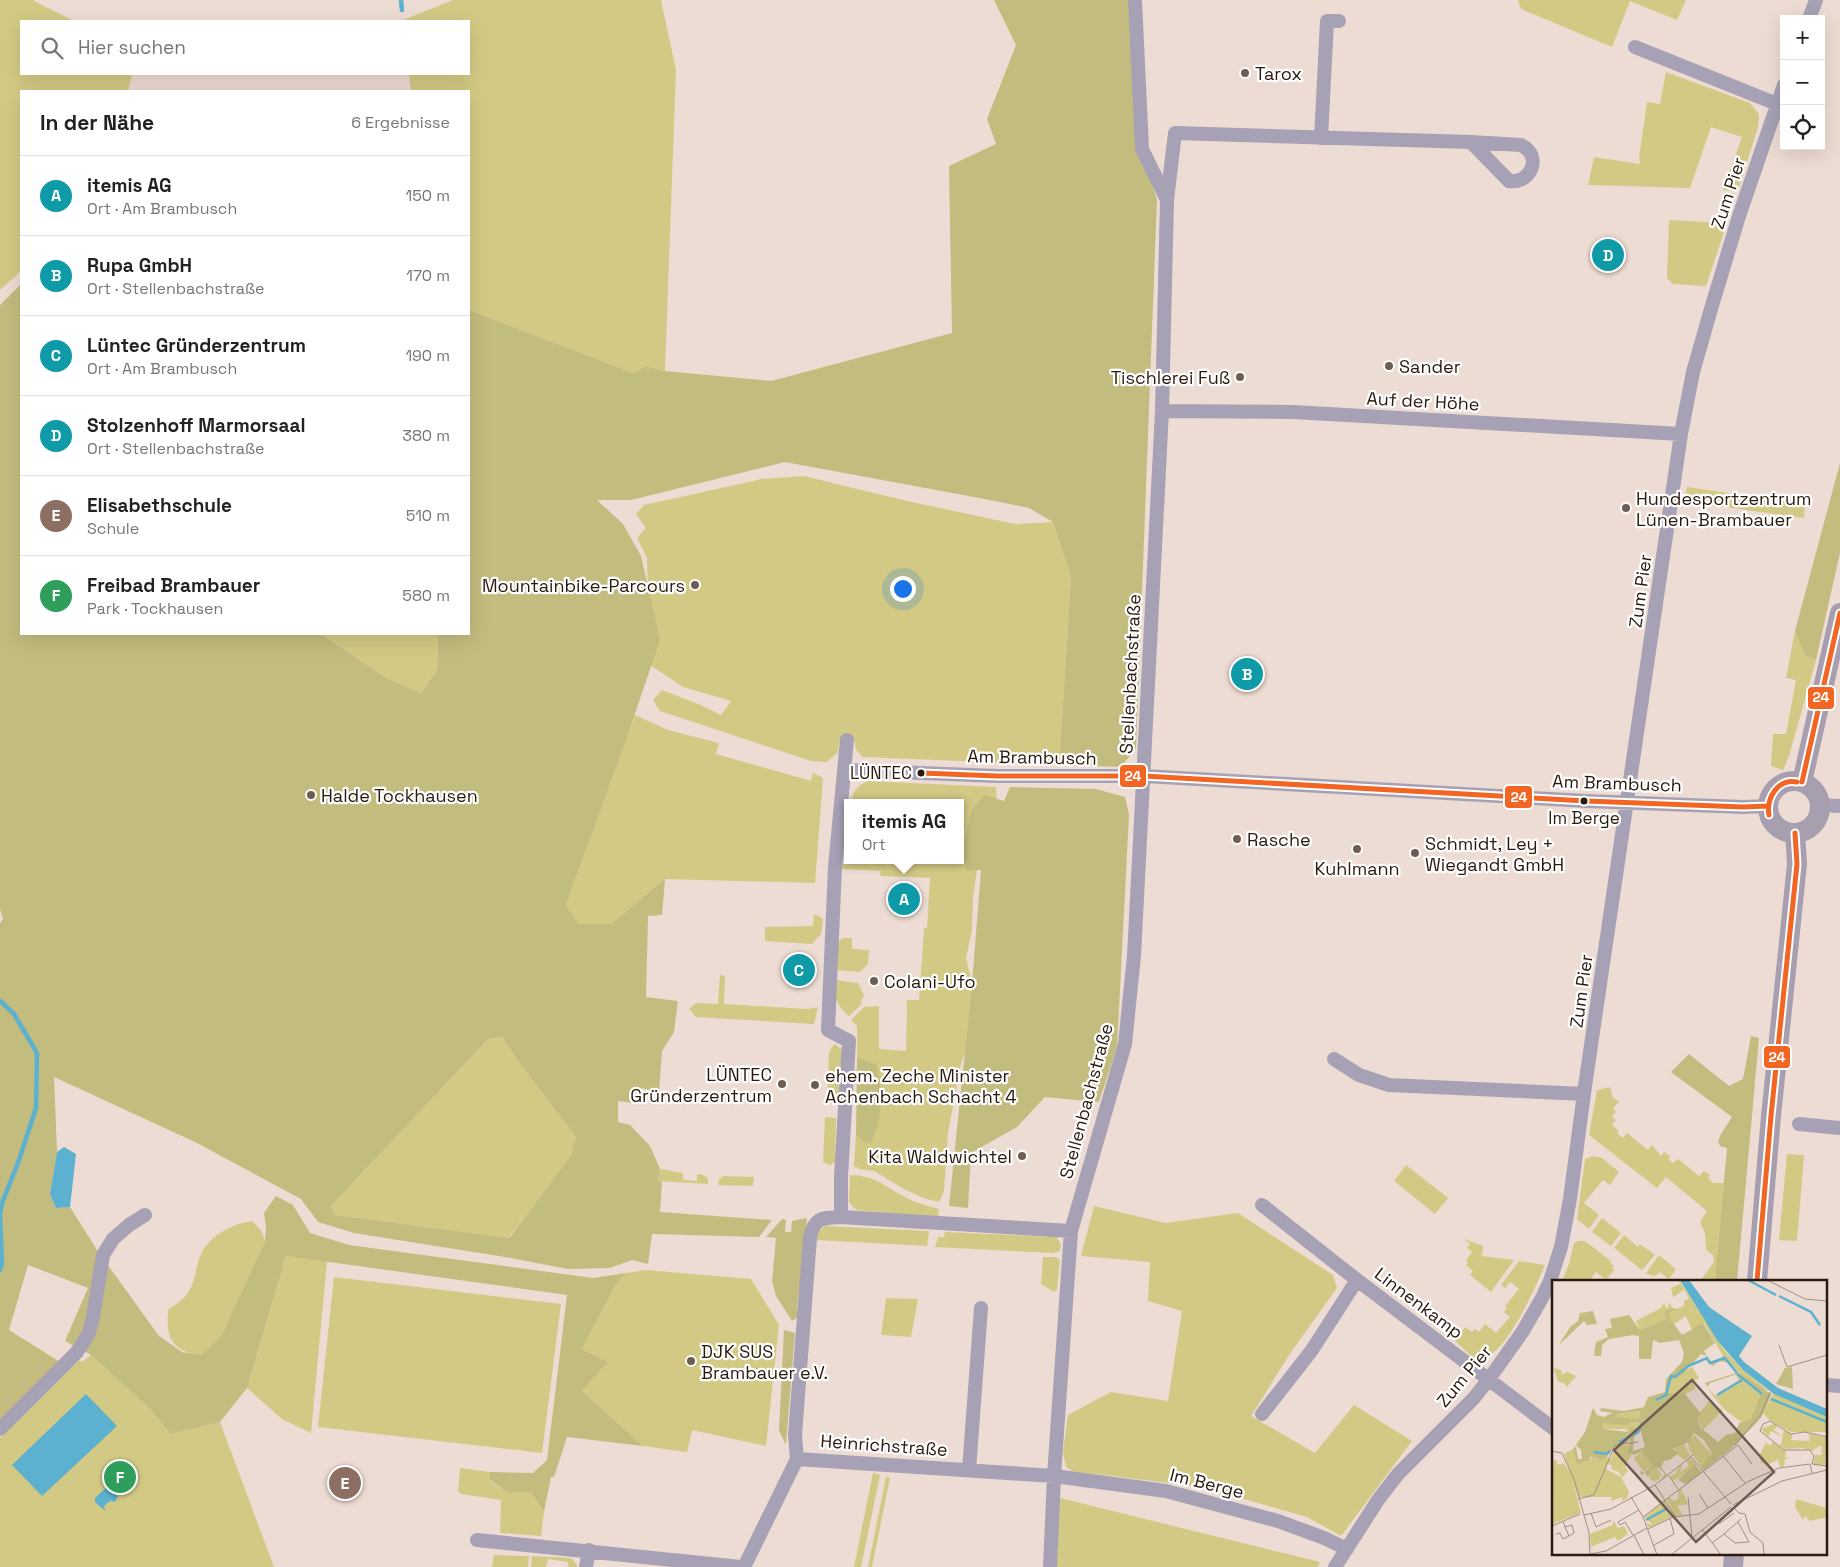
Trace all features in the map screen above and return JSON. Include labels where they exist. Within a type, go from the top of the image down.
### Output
[{"type":"main road","points":[[1802,782],[1840,613]]},
{"type":"main road","points":[[1786,782],[1802,782],[1808,784],[1830,806],[1820,814],[1816,822],[1803,832],[1795,833],[1781,830],[1776,826],[1769,813],[1768,806],[1770,798],[1779,786],[1786,782]]},
{"type":"main road","points":[[1757,1280],[1770,1125],[1796,872],[1795,833]]},
{"type":"main road","points":[[1734,1554],[1734,1567]]},
{"type":"street","name":"Stellenbachstraße","points":[[1135,0],[1142,149],[1167,200]]},
{"type":"street","points":[[1810,15],[1816,0]]},
{"type":"street","points":[[1321,138],[1327,21],[1339,21]]},
{"type":"street","points":[[1635,48],[1777,104]]},
{"type":"street","name":"Zum Pier","points":[[1335,1567],[1378,1500],[1398,1474],[1474,1398],[1523,1331],[1550,1281],[1561,1247],[1570,1199],[1681,434],[1693,372],[1711,309],[1780,96]]},
{"type":"street","name":"Stellenbachstraße","points":[[1050,1567],[1054,1476],[1071,1231],[1125,1044],[1134,956],[1162,411],[1167,200],[1175,133],[1471,142]]},
{"type":"street","name":"Auf der Höhe","points":[[1162,411],[1293,412],[1681,434]]},
{"type":"street","points":[[847,740],[835,867],[828,1030],[849,1041],[841,1176],[841,1217],[1071,1231]]},
{"type":"street","name":"Am Brambusch","points":[[845,770],[997,776],[1144,776],[1627,802],[1743,807],[1768,806]]},
{"type":"street","points":[[1334,1059],[1359,1075],[1389,1085],[1584,1094]]},
{"type":"street","points":[[1798,1124],[1840,1128]]},
{"type":"street","name":"Linnenkamp","points":[[1262,1205],[1356,1280],[1552,1427]]},
{"type":"street","points":[[0,1428],[77,1352],[89,1333],[104,1255],[113,1240],[129,1225],[145,1215]]},
{"type":"street","name":"Heinrichstraße","points":[[742,1567],[797,1459],[795,1435],[812,1226],[821,1218],[841,1217]]},
{"type":"street","name":"Linnenkamp","points":[[1262,1414],[1312,1350],[1356,1280]]},
{"type":"street","name":"Heinrichstraße","points":[[969,1470],[981,1308]]},
{"type":"street","name":"Heinrichstraße","points":[[797,1459],[1054,1476]]},
{"type":"street","name":"Im Berge","points":[[1054,1476],[1166,1491],[1278,1521],[1324,1538],[1347,1549]]},
{"type":"street","points":[[476,1540],[742,1567]]},
{"type":"street","points":[[586,1567],[589,1550]]},
{"type":"shaded area","points":[[0,0],[34,0],[72,20],[20,20],[20,75],[132,75],[128,90],[20,90],[20,272],[0,290]]},
{"type":"shaded area","points":[[453,0],[661,0],[676,70],[665,371],[646,366],[633,373],[470,310],[470,90],[411,90],[409,75],[470,75],[470,20],[403,20]]},
{"type":"shaded area","points":[[994,0],[1133,0],[1135,135],[1157,199],[1136,748],[1121,767],[1059,765],[1071,577],[1053,522],[1029,508],[785,462],[631,500],[597,500],[623,524],[641,556],[660,640],[566,905],[579,924],[611,924],[665,879],[662,915],[648,916],[646,997],[678,1001],[674,1032],[662,1051],[659,1093],[642,1088],[641,1104],[618,1101],[618,1122],[630,1125],[650,1146],[660,1169],[658,1181],[662,1182],[660,1212],[772,1220],[759,1237],[652,1234],[648,1264],[632,1260],[610,1268],[568,1269],[354,1233],[318,1222],[301,1199],[195,1142],[54,1077],[57,1152],[50,1194],[56,1208],[70,1207],[97,1250],[159,1336],[182,1352],[201,1355],[221,1336],[265,1241],[264,1213],[276,1196],[293,1205],[310,1233],[349,1245],[593,1278],[626,1273],[615,1286],[582,1349],[608,1362],[582,1391],[643,1446],[567,1437],[554,1477],[551,1477],[544,1512],[531,1492],[508,1493],[490,1480],[490,1472],[533,1473],[547,1460],[567,1295],[286,1256],[247,1388],[220,1422],[171,1434],[149,1408],[91,1355],[65,1341],[88,1288],[28,1265],[9,1330],[60,1362],[0,1429],[0,923],[3,919],[0,909],[0,305],[20,285],[20,635],[322,635],[386,678],[421,693],[437,670],[438,635],[470,635],[470,310],[633,373],[646,366],[665,371],[771,381],[952,333],[949,166],[996,144],[987,119],[1016,45]],"holes":[[[502,1037],[576,1137],[571,1156],[509,1238],[335,1215],[331,1206],[488,1039]]]},
{"type":"shaded area","points":[[1518,0],[1686,0],[1677,20],[1630,1],[1612,47],[1521,9]]},
{"type":"shaded area","points":[[1666,72],[1750,103],[1759,114],[1758,127],[1738,191],[1723,190],[1742,137],[1711,127],[1690,188],[1588,185],[1594,157],[1640,164],[1639,157],[1647,102],[1660,104]]},
{"type":"shaded area","points":[[1669,220],[1727,223],[1706,286],[1673,284],[1667,278]]},
{"type":"shaded area","points":[[1840,463],[1840,553],[1816,660],[1805,656],[1795,631]]},
{"type":"shaded area","points":[[804,476],[907,501],[1015,524],[1053,522],[1071,577],[1059,765],[863,757],[856,750],[854,739],[840,739],[838,752],[827,762],[811,761],[660,711],[653,700],[662,690],[721,715],[731,701],[683,687],[650,665],[647,558],[637,538],[646,528],[636,514],[644,505],[762,479]]},
{"type":"shaded area","points":[[1687,487],[1805,504],[1804,518],[1711,505],[1711,502],[1685,499]]},
{"type":"shaded area","points":[[1795,631],[1805,656],[1816,660],[1789,756],[1783,770],[1771,766],[1773,734],[1786,734],[1796,680],[1786,678]]},
{"type":"shaded area","points":[[322,635],[438,635],[437,670],[421,693],[386,678]]},
{"type":"shaded area","points":[[635,715],[668,730],[719,743],[716,754],[811,781],[813,773],[823,778],[815,883],[665,879],[611,924],[579,924],[566,905]]},
{"type":"shaded area","points":[[868,781],[996,787],[997,807],[978,863],[973,897],[972,930],[966,958],[972,984],[965,1053],[961,1064],[948,1132],[944,1191],[939,1202],[926,1199],[904,1189],[874,1171],[854,1167],[856,1135],[865,1143],[876,1064],[857,1057],[857,1026],[851,1020],[864,1007],[879,1006],[879,1049],[906,1051],[907,1000],[919,1000],[924,928],[927,928],[930,878],[880,876],[881,871],[842,869],[842,864],[964,864],[964,799],[852,799],[856,789]]},
{"type":"shaded area","points":[[1010,787],[1096,789],[1125,797],[1129,815],[1117,1047],[1099,1102],[1045,1097],[1017,1127],[971,1153],[968,1208],[949,1206],[972,984],[981,870],[967,871],[964,862],[964,842],[972,809],[985,795],[1004,801]]},
{"type":"shaded area","points":[[814,914],[823,919],[821,934],[812,944],[765,941],[765,927],[813,926]]},
{"type":"shaded area","points":[[843,938],[852,938],[852,949],[869,950],[868,964],[860,972],[836,970],[838,942]]},
{"type":"shaded area","points":[[720,975],[725,976],[724,1004],[808,1009],[818,1007],[814,1024],[696,1017],[689,1009],[696,1003],[718,1004]]},
{"type":"shaded area","points":[[835,980],[858,983],[863,993],[864,998],[862,998],[861,1005],[849,1016],[841,1008],[837,1000]]},
{"type":"shaded area","points":[[1751,1036],[1759,1038],[1737,1280],[1715,1280],[1727,1148],[1720,1146],[1718,1141],[1732,1117],[1671,1072],[1689,1054],[1729,1086],[1743,1079]]},
{"type":"shaded area","points":[[502,1037],[576,1137],[572,1156],[508,1238],[335,1215],[331,1206],[488,1039]]},
{"type":"shaded area","points":[[835,1044],[842,1050],[838,1102],[827,1102],[829,1053]]},
{"type":"shaded area","points":[[857,1057],[876,1064],[881,1093],[878,1123],[872,1141],[865,1143],[856,1135]]},
{"type":"shaded area","points":[[1610,1087],[1613,1098],[1619,1101],[1613,1109],[1616,1112],[1612,1117],[1616,1120],[1612,1125],[1623,1138],[1627,1133],[1648,1150],[1652,1145],[1661,1156],[1664,1152],[1670,1156],[1668,1159],[1673,1163],[1678,1159],[1699,1176],[1704,1171],[1710,1175],[1708,1178],[1713,1183],[1724,1183],[1715,1280],[1701,1280],[1714,1262],[1713,1255],[1706,1250],[1705,1233],[1700,1222],[1707,1211],[1666,1177],[1657,1188],[1589,1135],[1597,1090]]},
{"type":"shaded area","points":[[825,1117],[836,1118],[835,1162],[830,1165],[823,1162]]},
{"type":"shaded area","points":[[1787,1154],[1804,1155],[1797,1241],[1779,1240]]},
{"type":"shaded area","points":[[1593,1156],[1602,1158],[1619,1172],[1610,1185],[1603,1180],[1584,1203],[1599,1215],[1589,1229],[1577,1219],[1585,1159]]},
{"type":"shaded area","points":[[1406,1165],[1448,1198],[1435,1214],[1394,1181]]},
{"type":"shaded area","points":[[660,1169],[683,1173],[683,1180],[697,1181],[697,1175],[701,1174],[708,1178],[708,1184],[658,1181]]},
{"type":"shaded area","points":[[850,1175],[870,1178],[912,1201],[939,1209],[938,1218],[856,1210],[849,1202]]},
{"type":"shaded area","points":[[723,1176],[754,1177],[753,1186],[718,1185],[719,1180]]},
{"type":"shaded area","points":[[1094,1206],[1165,1223],[1238,1213],[1333,1275],[1337,1288],[1291,1352],[1251,1416],[1315,1453],[1354,1405],[1412,1441],[1341,1536],[1307,1517],[1201,1487],[1076,1473],[1066,1467],[1063,1452],[1068,1415],[1111,1392],[1168,1401],[1182,1311],[1148,1301],[1150,1262],[1081,1256]]},
{"type":"shaded area","points":[[807,1218],[797,1309],[801,1315],[792,1321],[776,1296],[772,1281],[776,1238],[766,1237],[782,1219],[786,1220],[785,1232],[791,1232],[792,1221]]},
{"type":"shaded area","points":[[1602,1218],[1621,1233],[1611,1246],[1592,1232]]},
{"type":"shaded area","points":[[252,1221],[261,1230],[265,1241],[221,1336],[200,1356],[182,1350],[172,1341],[168,1328],[168,1310],[182,1299],[189,1290],[194,1280],[201,1254],[210,1241],[229,1228]]},
{"type":"shaded area","points":[[825,1226],[929,1231],[927,1246],[815,1240],[817,1232]]},
{"type":"shaded area","points":[[945,1232],[1057,1237],[1061,1245],[1060,1251],[1052,1253],[935,1247],[938,1237],[944,1237]]},
{"type":"shaded area","points":[[1624,1235],[1638,1247],[1640,1244],[1655,1255],[1642,1270],[1614,1248]]},
{"type":"shaded area","points":[[1464,1239],[1483,1246],[1482,1256],[1514,1260],[1491,1292],[1470,1275],[1473,1271],[1466,1265],[1468,1262],[1466,1260],[1472,1252],[1467,1248],[1470,1244]]},
{"type":"shaded area","points":[[1585,1241],[1611,1261],[1610,1263],[1614,1266],[1612,1268],[1614,1270],[1606,1280],[1596,1272],[1590,1280],[1562,1280],[1569,1264],[1574,1243]]},
{"type":"shaded area","points":[[1659,1255],[1676,1269],[1669,1279],[1660,1272],[1653,1276],[1646,1273]]},
{"type":"shaded area","points":[[286,1256],[327,1261],[311,1433],[282,1419],[247,1388]]},
{"type":"shaded area","points":[[1043,1257],[1056,1257],[1060,1260],[1057,1289],[1054,1292],[1041,1284]]},
{"type":"shaded area","points":[[1519,1261],[1545,1265],[1527,1305],[1497,1350],[1486,1357],[1473,1357],[1455,1341],[1465,1327],[1472,1332],[1475,1329],[1479,1332],[1485,1324],[1496,1333],[1510,1317],[1504,1312],[1507,1308],[1505,1306],[1519,1289],[1510,1282],[1505,1288],[1501,1285]]},
{"type":"shaded area","name":"DJK SUS Brambauer e.V.","points":[[646,1270],[751,1279],[779,1325],[766,1446],[692,1430],[687,1452],[643,1446],[582,1391],[608,1362],[582,1349],[615,1286],[626,1273]]},
{"type":"shaded area","points":[[334,1277],[561,1304],[542,1453],[318,1427]]},
{"type":"shaded area","points":[[886,1298],[918,1299],[911,1337],[881,1335]]},
{"type":"shaded area","points":[[784,1330],[795,1333],[786,1445],[779,1431]]},
{"type":"shaded area","points":[[91,1355],[149,1408],[171,1434],[220,1422],[274,1567],[0,1567],[0,1438],[79,1360],[82,1362]]},
{"type":"shaded area","points":[[460,1468],[490,1472],[490,1481],[508,1493],[531,1492],[544,1512],[541,1536],[500,1533],[501,1500],[461,1494],[458,1491]]},
{"type":"shaded area","points":[[873,1473],[880,1475],[861,1567],[854,1567]]},
{"type":"shaded area","points":[[886,1477],[890,1478],[872,1567],[868,1567]]},
{"type":"shaded area","points":[[1056,1497],[1320,1562],[1318,1567],[1055,1567]]},
{"type":"shaded area","points":[[494,1555],[529,1556],[528,1567],[492,1567]]},
{"type":"shaded area","points":[[532,1556],[571,1558],[577,1567],[568,1567],[568,1562],[548,1559],[546,1567],[531,1567]]},
{"type":"water","points":[[64,1147],[76,1154],[70,1207],[56,1208],[50,1194],[57,1152]]},
{"type":"water","points":[[86,1394],[117,1426],[42,1496],[12,1465]]},
{"type":"water","points":[[107,1487],[118,1496],[115,1502],[110,1501],[104,1506],[105,1511],[95,1502],[95,1498]]},
{"type":"waterway","points":[[401,0],[402,10]]},
{"type":"waterway","points":[[0,1001],[14,1014],[37,1053],[36,1108],[18,1163],[2,1203],[0,1215],[2,1263],[0,1270]]},
{"type":"transit line","name":"24","points":[[1802,782],[1840,613]]},
{"type":"transit line","name":"24","points":[[921,773],[997,776],[1144,776],[1586,801],[1743,807],[1768,806]]},
{"type":"transit line","name":"24","points":[[1769,815],[1769,802],[1779,786],[1784,783],[1797,782]]},
{"type":"transit line","name":"24","points":[[1757,1280],[1771,1116],[1797,864],[1795,833]]},
{"type":"place","name":"Tarox","points":[[1245,73]]},
{"type":"place","name":"Stolzenhoff Marmorsaal","points":[[1608,255]]},
{"type":"place","name":"Sander","points":[[1389,366]]},
{"type":"place","name":"Tischlerei Fuß","points":[[1240,377]]},
{"type":"place","name":"Hundesportzentrum Lünen-Brambauer","points":[[1626,508]]},
{"type":"place","name":"Mountainbike-Parcours","points":[[695,585]]},
{"type":"place","name":"Rupa GmbH","points":[[1247,674]]},
{"type":"place","name":"LÜNTEC","points":[[921,773]]},
{"type":"place","name":"Halde Tockhausen","points":[[311,795]]},
{"type":"place","name":"Im Berge","points":[[1584,801]]},
{"type":"place","name":"Rasche","points":[[1237,839]]},
{"type":"place","name":"Kuhlmann","points":[[1357,849]]},
{"type":"place","name":"Schmidt, Ley + Wiegandt GmbH","points":[[1415,853]]},
{"type":"place","name":"itemis AG","points":[[904,899]]},
{"type":"place","name":"Lüntec Gründerzentrum","points":[[799,970]]},
{"type":"place","name":"Colani-Ufo","points":[[874,981]]},
{"type":"place","name":"LÜNTEC Gründerzentrum","points":[[782,1084]]},
{"type":"place","name":"ehem. Zeche Minister Achenbach Schacht 4","points":[[815,1085]]},
{"type":"place","name":"Kita Waldwichtel","points":[[1022,1156]]},
{"type":"place","name":"DJK SUS Brambauer e.V.","points":[[691,1361]]},
{"type":"place","name":"Freibad Brambauer","points":[[120,1477]]},
{"type":"place","name":"Elisabethschule","points":[[345,1483]]}]
